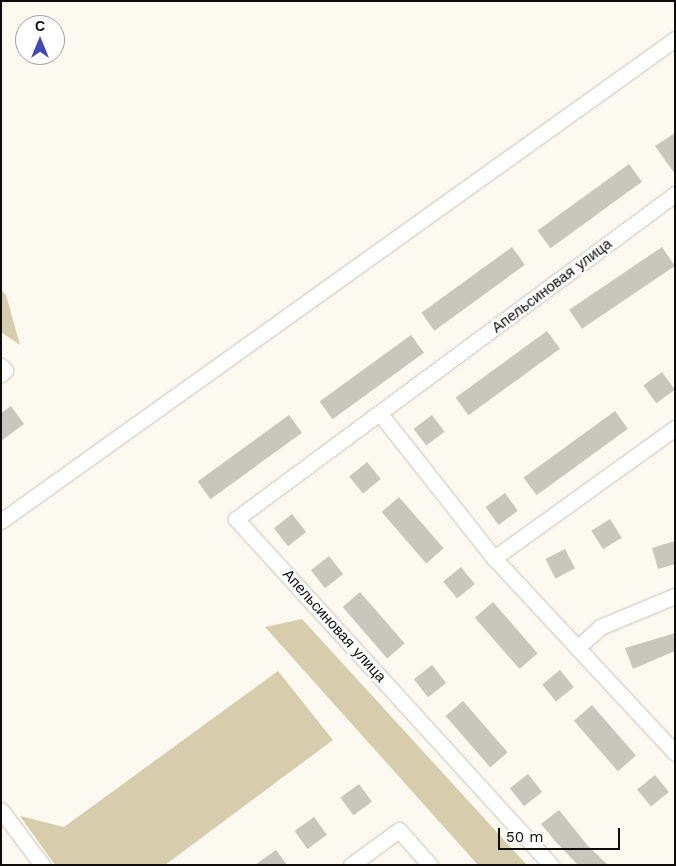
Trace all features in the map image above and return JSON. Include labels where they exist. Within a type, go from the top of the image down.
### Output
[{"type":"street","points":[[1,521],[675,39]]},
{"type":"street","name":"Апельсиновая улица","points":[[551,865],[236,519],[380,415],[675,194]]},
{"type":"street","points":[[380,415],[494,558],[675,753]]},
{"type":"street","points":[[494,558],[675,428]]},
{"type":"street","points":[[577,648],[600,628],[675,596]]},
{"type":"street","points":[[1,810],[39,863]]},
{"type":"street","points":[[351,865],[399,830],[430,865]]},
{"type":"shaded area","points":[[1,289],[6,295],[20,345],[1,332]]},
{"type":"shaded area","points":[[302,619],[527,865],[478,865],[265,627]]},
{"type":"shaded area","points":[[278,671],[333,740],[165,865],[55,865],[20,816],[64,827]]},
{"type":"building","points":[[675,133],[675,174],[655,146]]},
{"type":"building","points":[[629,164],[642,182],[551,248],[538,230]]},
{"type":"building","points":[[512,247],[525,265],[434,331],[421,313]]},
{"type":"building","points":[[662,247],[675,266],[582,329],[569,310]]},
{"type":"building","points":[[547,331],[560,349],[469,415],[456,397]]},
{"type":"building","points":[[411,335],[424,353],[333,419],[320,401]]},
{"type":"building","points":[[662,372],[675,390],[656,403],[643,386]]},
{"type":"building","points":[[11,406],[24,424],[1,441],[1,413]]},
{"type":"building","points":[[615,411],[628,429],[537,495],[524,477]]},
{"type":"building","points":[[289,415],[302,433],[211,499],[198,481]]},
{"type":"building","points":[[432,415],[445,432],[426,446],[414,429]]},
{"type":"building","points":[[367,462],[381,479],[363,494],[349,476]]},
{"type":"building","points":[[505,493],[518,511],[499,525],[486,507]]},
{"type":"building","points":[[399,497],[444,548],[426,563],[382,512]]},
{"type":"building","points":[[292,514],[306,532],[288,546],[274,528]]},
{"type":"building","points":[[610,519],[622,538],[603,549],[591,531]]},
{"type":"building","points":[[675,541],[675,564],[658,569],[652,548]]},
{"type":"building","points":[[565,549],[575,569],[555,579],[545,559]]},
{"type":"building","points":[[329,556],[343,574],[325,588],[311,570]]},
{"type":"building","points":[[461,567],[475,584],[457,599],[443,581]]},
{"type":"building","points":[[360,592],[405,643],[387,658],[343,607]]},
{"type":"building","points":[[493,602],[538,653],[519,669],[475,618]]},
{"type":"building","points":[[675,633],[675,651],[633,669],[625,648]]},
{"type":"building","points":[[432,665],[446,683],[428,697],[414,679]]},
{"type":"building","points":[[560,670],[574,687],[556,702],[542,684]]},
{"type":"building","points":[[463,701],[508,752],[490,767],[446,716]]},
{"type":"building","points":[[592,705],[636,756],[618,771],[574,721]]},
{"type":"building","points":[[528,774],[542,792],[524,806],[510,788]]},
{"type":"building","points":[[655,775],[669,792],[651,807],[637,789]]},
{"type":"building","points":[[359,784],[372,802],[353,815],[340,798]]},
{"type":"building","points":[[559,810],[588,846],[608,865],[578,865],[555,841],[541,824]]},
{"type":"building","points":[[314,817],[327,835],[308,849],[295,831]]},
{"type":"building","points":[[276,850],[287,865],[255,865]]}]
